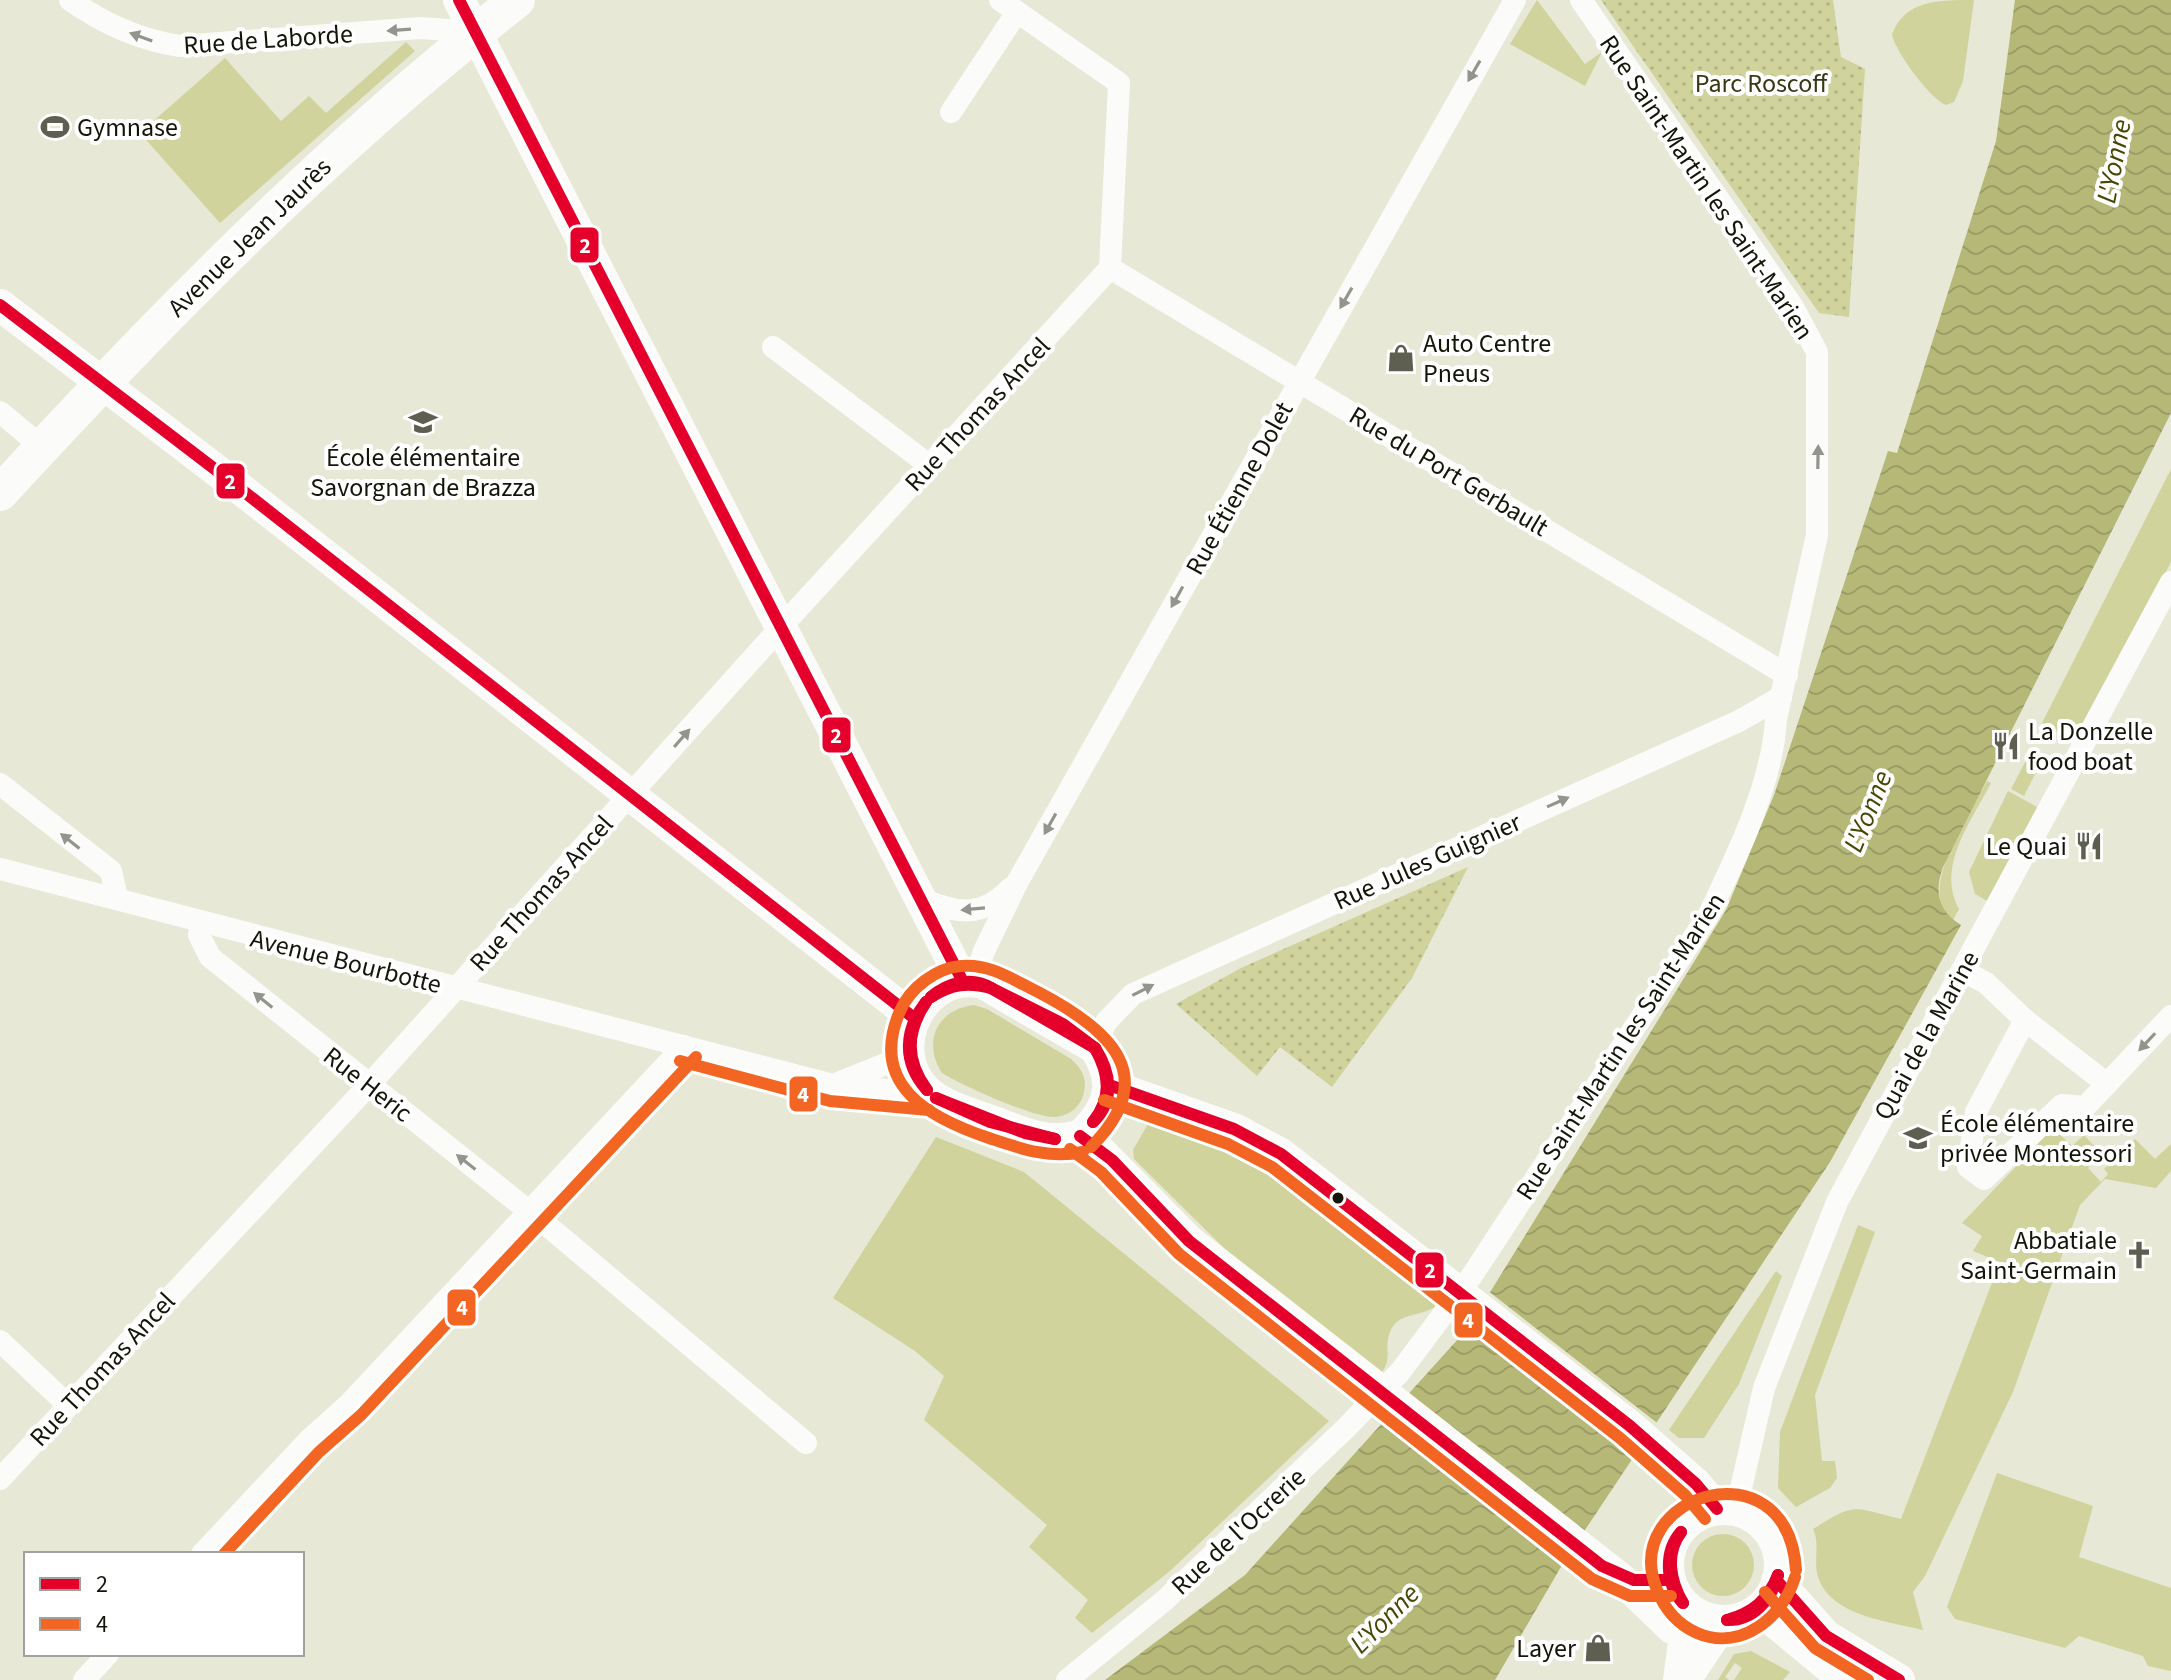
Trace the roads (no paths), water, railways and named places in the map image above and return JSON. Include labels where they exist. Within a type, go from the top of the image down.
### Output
[{"type":"main road","points":[[459,0],[921,899],[968,980]]},
{"type":"main road","name":"Avenue Jean Jaurès","points":[[0,493],[102,384],[306,179],[517,0]]},
{"type":"main road","points":[[0,305],[914,1018]]},
{"type":"main road","points":[[968,980],[997,989],[1095,1048],[1106,1065],[1109,1085],[1095,1123],[1080,1136],[1059,1142],[1036,1138],[930,1094],[915,1077],[908,1055],[908,1035],[914,1018],[938,990],[968,980]]},
{"type":"main road","points":[[1080,1136],[1112,1160],[1189,1241],[1612,1573],[1672,1628],[1699,1615],[1727,1621],[1759,1609],[1777,1581],[1780,1560],[1773,1540],[1758,1521],[1726,1510],[1658,1454],[1630,1426],[1281,1154],[1234,1129],[1109,1085]]},
{"type":"main road","points":[[1685,1620],[1670,1580],[1668,1564],[1677,1534],[1701,1514],[1726,1510]]},
{"type":"main road","points":[[1612,1573],[1641,1584],[1670,1580]]},
{"type":"main road","points":[[1777,1581],[1826,1636],[1899,1680]]},
{"type":"main road","points":[[1759,1609],[1845,1680]]},
{"type":"street","name":"Rue de Laborde","points":[[70,0],[149,42],[180,46],[420,28],[477,32]]},
{"type":"street","name":"Rue Saint-Martin les Saint-Marien","points":[[1400,1372],[1471,1277],[1709,914],[1736,859],[1775,738],[1781,697],[1817,535],[1817,352],[1793,307],[1581,0]]},
{"type":"street","name":"Rue Étienne Dolet","points":[[968,980],[1018,881],[1512,1]]},
{"type":"street","points":[[951,112],[1008,6],[1119,83],[1110,268]]},
{"type":"street","name":"Rue du Port Gerbault","points":[[1110,268],[1787,675]]},
{"type":"street","name":"Rue Thomas Ancel","points":[[0,1479],[369,1085],[781,627],[1110,268]]},
{"type":"street","points":[[773,347],[929,465]]},
{"type":"street","points":[[0,412],[42,447]]},
{"type":"street","name":"Quai de la Marine","points":[[1726,1510],[1764,1388],[1818,1244],[1861,1155],[2171,582]]},
{"type":"street","name":"Rue Jules Guignier","points":[[1095,1048],[1106,1022],[1133,994],[1739,721],[1781,697]]},
{"type":"street","points":[[0,784],[111,871],[117,898]]},
{"type":"street","name":"Avenue Bourbotte","points":[[0,869],[833,1085],[930,1094]]},
{"type":"street","points":[[921,899],[954,910],[978,910],[995,905],[1018,881]]},
{"type":"street","name":"Rue Heric","points":[[201,923],[199,935],[210,957],[555,1232],[806,1443]]},
{"type":"street","points":[[1962,970],[1986,983],[2025,1020],[2107,1084]]},
{"type":"street","points":[[2025,1020],[1976,1112],[1968,1167],[1984,1179],[2062,1105],[2085,1107],[2171,1016]]},
{"type":"street","points":[[204,1552],[308,1441],[349,1404],[684,1046]]},
{"type":"street","points":[[833,1085],[908,1055]]},
{"type":"street","points":[[0,1341],[68,1405]]},
{"type":"street","name":"Rue de l'Ocrerie","points":[[1067,1680],[1165,1600],[1358,1417],[1400,1372]]},
{"type":"street","points":[[1677,1680],[1685,1620]]},
{"type":"street","points":[[1687,1680],[1727,1621]]},
{"type":"street","points":[[84,1680],[106,1656]]},
{"type":"water","name":"L'Yonne","points":[[2015,0],[2171,0],[2171,413],[1943,867],[1940,900],[1947,914],[1961,925],[1830,1162],[1565,1560],[1495,1680],[1105,1680],[1245,1575],[1468,1328],[1726,910],[1774,795],[1888,451],[1897,453],[1996,141]]},
{"type":"place","name":"Gymnase","points":[[55,127]]},
{"type":"place","name":"Auto Centre Pneus","points":[[1401,358]]},
{"type":"place","name":"École élémentaire Savorgnan de Brazza","points":[[423,422]]},
{"type":"place","name":"La Donzelle food boat","points":[[2006,746]]},
{"type":"place","name":"Le Quai","points":[[2089,846]]},
{"type":"place","name":"École élémentaire privée Montessori","points":[[1918,1138]]},
{"type":"place","name":"Abbatiale Saint-Germain","points":[[2139,1255]]},
{"type":"place","name":"Layer","points":[[1598,1648]]},
{"type":"park label","name":"Parc Roscoff","points":[[1761,83]]}]
